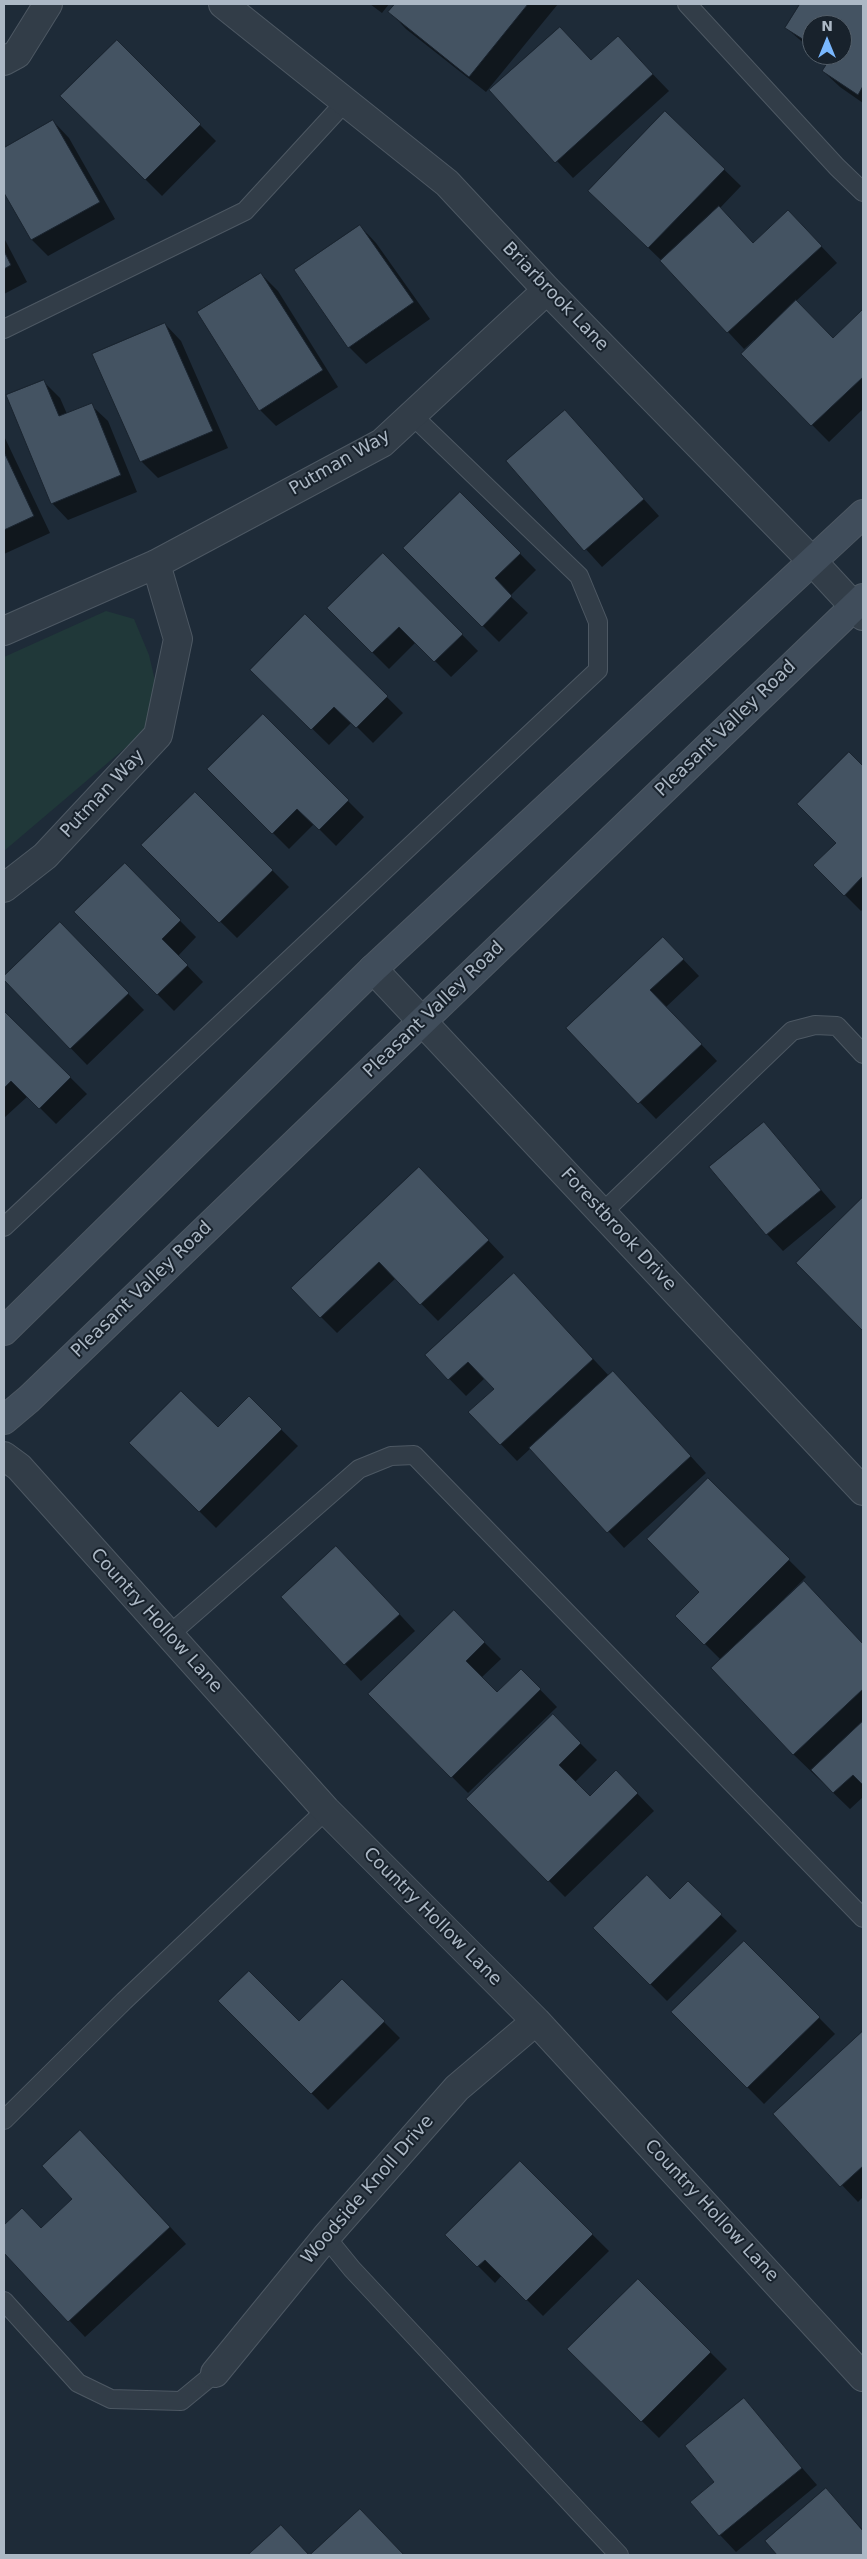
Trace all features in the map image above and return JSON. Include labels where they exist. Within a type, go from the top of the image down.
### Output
[{"type":"main road","points":[[4,1331],[373,969],[863,514]]},
{"type":"main road","name":"Pleasant Valley Road","points":[[4,1420],[29,1400],[860,607]]},
{"type":"street","points":[[4,60],[17,54],[48,4]]},
{"type":"street","name":"Briarbrook Lane","points":[[222,4],[447,183],[547,290],[813,562],[860,607]]},
{"type":"street","name":"Putman Way","points":[[4,631],[156,564],[382,443],[547,290]]},
{"type":"street","name":"Putman Way","points":[[4,888],[45,856],[158,735],[178,640],[156,564]]},
{"type":"street","name":"Forestbrook Drive","points":[[373,969],[863,1491]]},
{"type":"street","name":"Country Hollow Lane","points":[[4,1456],[19,1467],[326,1810],[536,2021],[863,2376]]},
{"type":"street","name":"Woodside Knoll Drive","points":[[215,2373],[326,2237],[457,2088],[536,2021]]},
{"type":"lane","points":[[687,4],[837,167],[863,192]]},
{"type":"lane","points":[[4,329],[245,211],[345,102]]},
{"type":"lane","points":[[4,1227],[598,670],[598,622],[579,576],[413,416]]},
{"type":"lane","points":[[602,1213],[792,1031],[815,1025],[837,1026],[863,1054]]},
{"type":"lane","points":[[169,1635],[359,1469],[391,1456],[414,1455],[863,1918]]},
{"type":"lane","points":[[4,2120],[132,1994],[326,1810]]},
{"type":"lane","points":[[326,2237],[352,2269],[619,2555]]},
{"type":"lane","points":[[4,2300],[78,2383],[110,2399],[181,2401],[215,2373]]},
{"type":"green space","points":[[106,611],[134,619],[149,655],[156,685],[144,732],[4,851],[4,657]]},
{"type":"building","points":[[395,4],[528,4],[469,77],[388,12]]},
{"type":"building","points":[[800,4],[863,4],[863,86],[858,95],[822,71],[826,65],[852,65],[852,15],[802,15],[802,39],[785,28]]},
{"type":"building","points":[[560,27],[591,60],[618,36],[653,74],[555,163],[489,90]]},
{"type":"building","points":[[117,40],[201,124],[145,180],[60,96]]},
{"type":"building","points":[[665,111],[725,169],[648,248],[588,191]]},
{"type":"building","points":[[53,120],[100,202],[31,240],[4,193],[4,148]]},
{"type":"building","points":[[719,206],[753,243],[788,210],[822,246],[727,333],[660,261]]},
{"type":"building","points":[[360,225],[414,302],[348,348],[294,270]]},
{"type":"building","points":[[4,251],[11,265],[4,269]]},
{"type":"building","points":[[261,273],[323,370],[259,411],[197,312]]},
{"type":"building","points":[[796,300],[833,338],[863,309],[863,377],[811,426],[741,354]]},
{"type":"building","points":[[165,323],[213,431],[140,462],[92,354]]},
{"type":"building","points":[[44,380],[59,416],[92,403],[121,475],[51,504],[6,395]]},
{"type":"building","points":[[565,410],[644,499],[584,551],[506,461]]},
{"type":"building","points":[[4,452],[34,516],[4,530]]},
{"type":"building","points":[[460,492],[521,553],[495,578],[512,596],[482,627],[403,548]]},
{"type":"building","points":[[383,553],[463,634],[434,662],[399,627],[372,653],[327,608]]},
{"type":"building","points":[[305,614],[388,696],[356,728],[334,707],[311,730],[250,670]]},
{"type":"building","points":[[263,714],[349,800],[319,830],[297,809],[272,834],[207,769]]},
{"type":"building","points":[[849,752],[863,766],[863,876],[844,896],[813,865],[836,843],[797,804]]},
{"type":"building","points":[[195,792],[273,870],[219,923],[141,845]]},
{"type":"building","points":[[125,863],[181,920],[162,939],[188,965],[157,995],[74,912]]},
{"type":"building","points":[[60,922],[129,993],[70,1049],[4,980],[4,976]]},
{"type":"building","points":[[663,937],[684,959],[650,990],[702,1044],[638,1104],[566,1028]]},
{"type":"building","points":[[4,1011],[71,1077],[39,1109],[11,1081],[4,1088]]},
{"type":"building","points":[[764,1122],[821,1190],[766,1235],[709,1167]]},
{"type":"building","points":[[419,1167],[489,1240],[420,1305],[379,1262],[320,1318],[291,1288]]},
{"type":"building","points":[[863,1197],[863,1331],[796,1263]]},
{"type":"building","points":[[514,1273],[593,1359],[500,1445],[468,1412],[494,1389],[468,1362],[448,1380],[425,1355]]},
{"type":"building","points":[[613,1371],[691,1456],[607,1533],[529,1448]]},
{"type":"building","points":[[181,1391],[218,1427],[249,1396],[282,1429],[199,1512],[129,1443]]},
{"type":"building","points":[[708,1478],[790,1559],[704,1645],[675,1616],[699,1592],[647,1539]]},
{"type":"building","points":[[336,1546],[400,1614],[344,1665],[281,1597]]},
{"type":"building","points":[[804,1581],[863,1644],[863,1689],[793,1755],[711,1668]]},
{"type":"building","points":[[454,1610],[485,1642],[466,1661],[497,1692],[521,1669],[541,1689],[451,1778],[368,1694]]},
{"type":"building","points":[[553,1714],[581,1743],[559,1765],[590,1796],[616,1770],[638,1793],[548,1882],[466,1799]]},
{"type":"building","points":[[863,1721],[863,1785],[853,1775],[833,1793],[811,1770]]},
{"type":"building","points":[[647,1875],[670,1899],[688,1881],[722,1914],[650,1985],[593,1928]]},
{"type":"building","points":[[744,1941],[820,2017],[747,2088],[671,2012]]},
{"type":"building","points":[[249,1971],[299,2021],[342,1979],[385,2021],[311,2094],[218,2001]]},
{"type":"building","points":[[863,2031],[863,2166],[840,2187],[773,2114]]},
{"type":"building","points":[[80,2130],[170,2227],[68,2322],[4,2253],[4,2225],[22,2208],[41,2228],[72,2199],[42,2166]]},
{"type":"building","points":[[520,2161],[593,2234],[526,2301],[485,2260],[477,2267],[445,2235]]},
{"type":"building","points":[[638,2279],[711,2352],[641,2422],[567,2349]]},
{"type":"building","points":[[744,2398],[802,2468],[719,2536],[690,2502],[714,2482],[685,2446]]},
{"type":"building","points":[[826,2488],[863,2531],[863,2555],[777,2555],[765,2541]]},
{"type":"building","points":[[360,2509],[404,2555],[310,2555]]},
{"type":"building","points":[[281,2525],[309,2555],[248,2555]]}]
